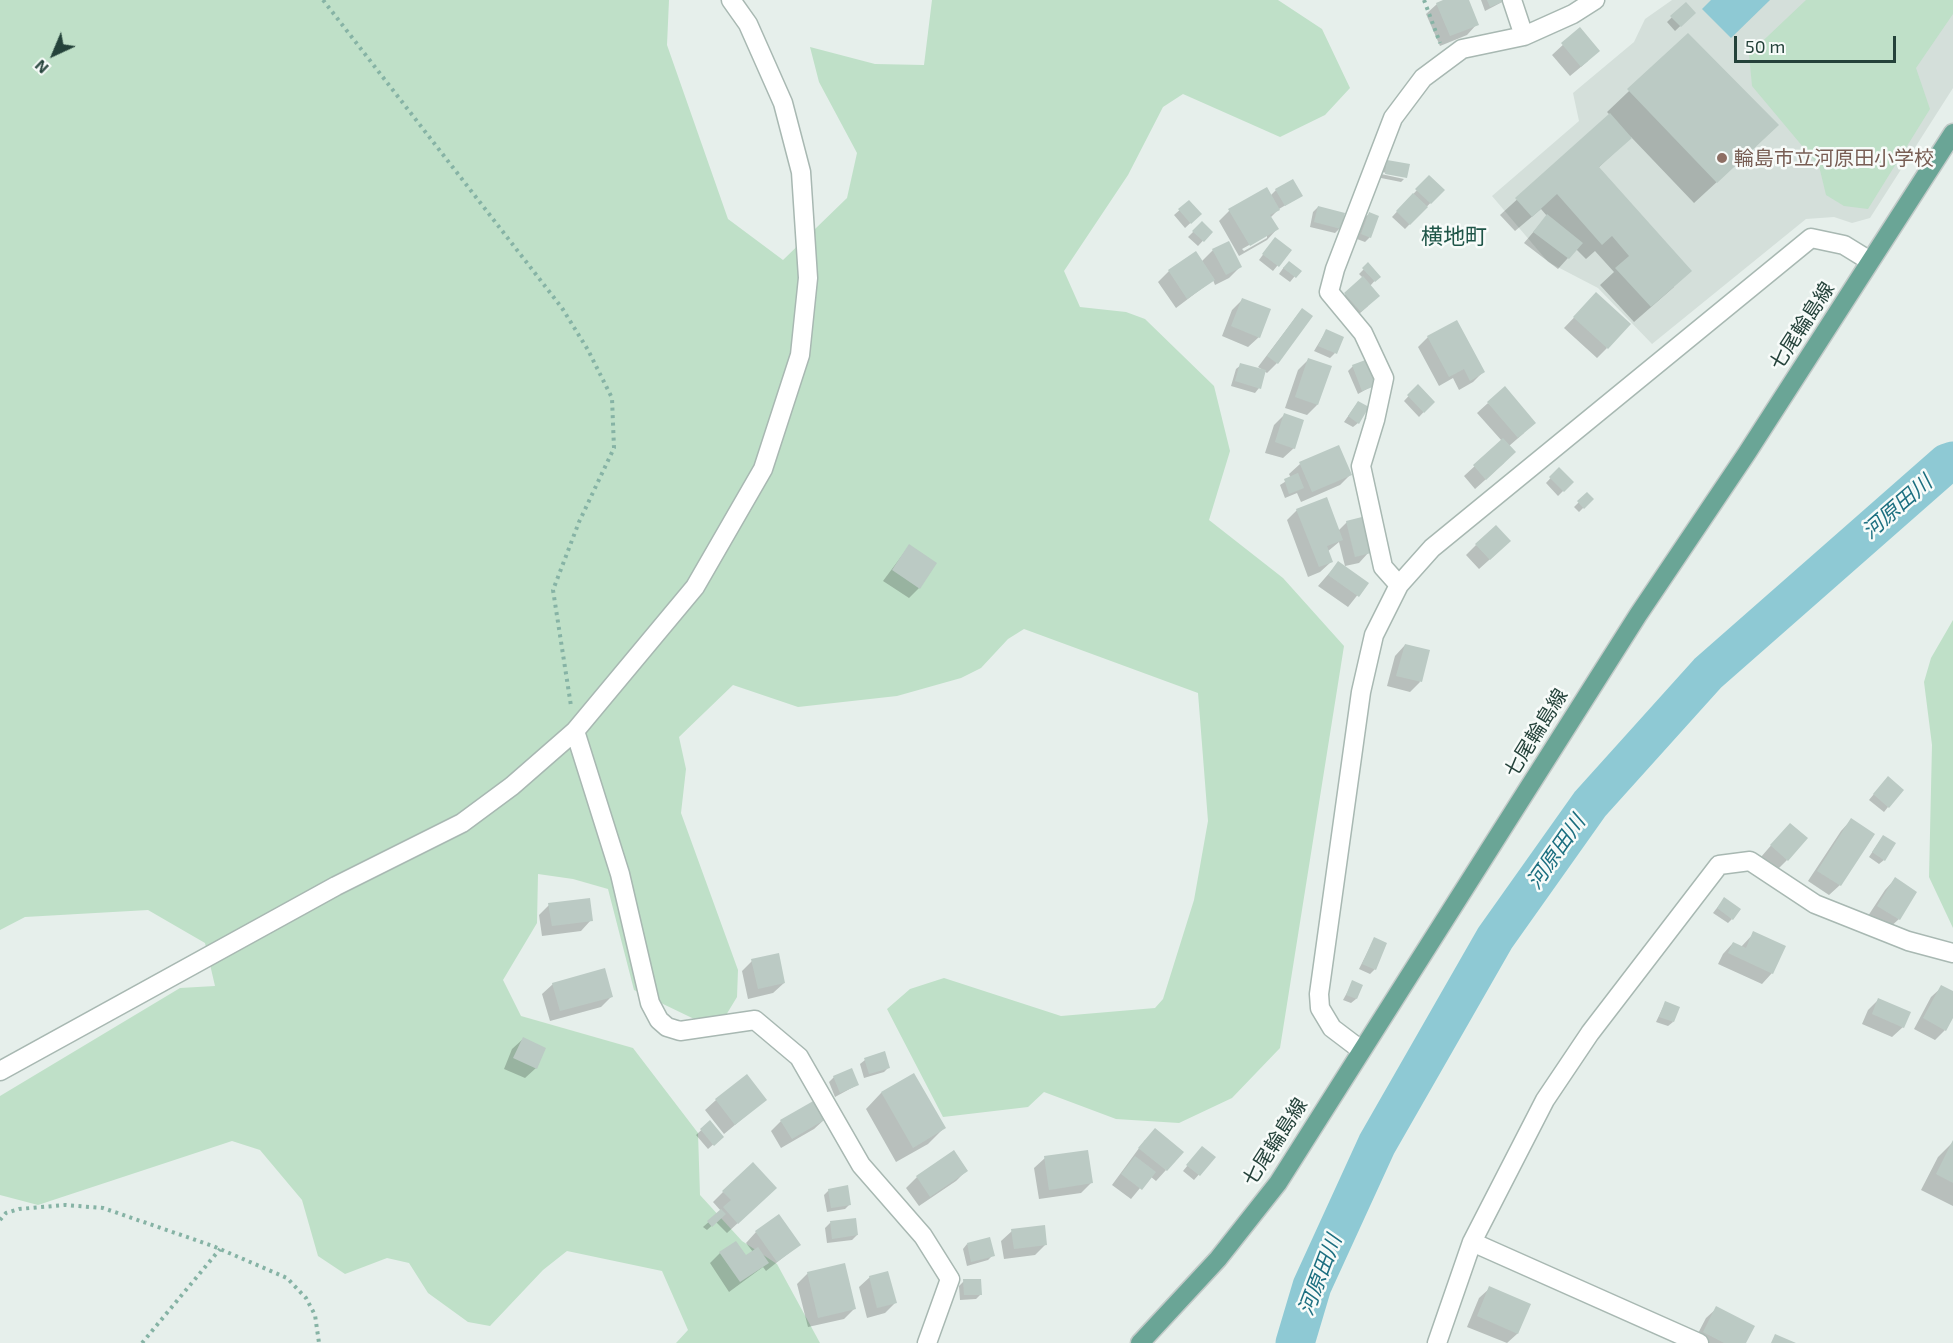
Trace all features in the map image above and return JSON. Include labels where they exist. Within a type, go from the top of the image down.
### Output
[{"type":"main road","name":"七尾輪島線","points":[[1140,1343],[1218,1259],[1278,1183],[1638,615],[1747,453],[1953,133]]},
{"type":"street","points":[[0,1071],[336,886],[462,824],[512,786],[575,731],[695,587],[733,524],[762,469],[800,355],[808,278],[801,172],[783,103],[748,24],[731,0]]},
{"type":"street","points":[[1512,0],[1524,36]]},
{"type":"street","points":[[1399,585],[1383,567],[1361,466],[1375,420],[1384,378],[1363,333],[1329,292],[1347,235],[1393,118],[1424,78],[1462,49],[1524,36],[1573,14],[1595,0]]},
{"type":"street","points":[[1361,1050],[1332,1028],[1320,1008],[1320,994],[1361,692],[1374,635],[1399,585],[1432,548],[1810,238],[1844,245],[1870,261]]},
{"type":"street","points":[[575,731],[620,874],[650,1003],[658,1020],[667,1028],[680,1031],[755,1020],[799,1057],[861,1165],[923,1236],[950,1279],[927,1343]]},
{"type":"street","points":[[1437,1343],[1472,1242],[1545,1100],[1590,1033],[1719,865],[1750,861],[1815,904],[1908,941],[1953,953]]},
{"type":"street","points":[[1472,1242],[1699,1343]]},
{"type":"path","points":[[323,0],[562,308],[588,350],[612,398],[614,448],[579,522],[553,590],[575,731]]},
{"type":"path","points":[[1424,0],[1447,60]]},
{"type":"path","points":[[0,1220],[6,1213],[20,1209],[65,1205],[103,1208],[220,1249],[287,1278],[311,1306],[315,1315],[319,1343]]},
{"type":"path","points":[[142,1343],[220,1249]]},
{"type":"shaded area","name":"輪島市立河原田小学校","points":[[1672,0],[1953,0],[1953,88],[1870,218],[1852,223],[1834,217],[1806,219],[1652,344],[1598,288],[1548,262],[1492,196],[1579,121],[1573,93],[1634,42],[1645,19]]},
{"type":"green space","points":[[0,0],[669,0],[667,45],[728,219],[783,260],[847,198],[857,153],[819,82],[810,47],[875,64],[924,65],[932,0],[1278,0],[1322,29],[1350,88],[1325,115],[1280,137],[1183,94],[1163,107],[1128,175],[1064,271],[1080,307],[1126,312],[1145,319],[1214,386],[1230,451],[1209,520],[1283,578],[1344,646],[1280,1048],[1232,1098],[1179,1123],[1116,1119],[1044,1092],[1028,1107],[943,1117],[887,1009],[910,989],[944,978],[1061,1016],[1155,1008],[1163,999],[1194,900],[1208,821],[1198,693],[1024,629],[1008,639],[981,668],[961,678],[897,696],[798,707],[733,685],[679,737],[686,769],[681,813],[738,970],[737,997],[717,1030],[634,990],[608,889],[573,879],[538,874],[537,923],[503,980],[521,1016],[633,1048],[698,1133],[700,1195],[742,1241],[777,1264],[820,1343],[676,1343],[688,1330],[662,1271],[567,1251],[543,1270],[490,1326],[468,1322],[428,1293],[409,1263],[387,1258],[345,1274],[318,1256],[302,1200],[260,1150],[232,1141],[38,1205],[0,1195],[0,1096],[180,988],[215,986],[205,943],[148,910],[25,917],[0,930]]},
{"type":"green space","points":[[1806,0],[1953,0],[1953,14],[1916,68],[1930,109],[1868,209],[1844,206],[1826,195],[1819,166],[1752,86],[1749,54]]},
{"type":"green space","points":[[1953,620],[1953,928],[1929,877],[1932,745],[1924,682],[1931,658]]},
{"type":"water","points":[[1711,0],[1770,0],[1731,38],[1702,9]]},
{"type":"building","points":[[1443,0],[1469,0],[1479,25],[1450,36],[1436,3]]},
{"type":"building","points":[[1487,0],[1507,0],[1490,7]]},
{"type":"building","points":[[1686,2],[1696,13],[1681,27],[1670,16]]},
{"type":"building","points":[[1580,27],[1600,51],[1581,67],[1561,43]]},
{"type":"building","points":[[1688,33],[1779,125],[1717,183],[1627,89]]},
{"type":"building","points":[[1610,113],[1632,138],[1599,167],[1692,271],[1651,307],[1615,268],[1629,256],[1612,236],[1602,245],[1557,194],[1532,217],[1515,198]]},
{"type":"building","points":[[1387,160],[1410,164],[1407,178],[1385,174]]},
{"type":"building","points":[[1429,175],[1445,190],[1431,204],[1415,189]]},
{"type":"building","points":[[1293,179],[1303,196],[1285,206],[1275,189]]},
{"type":"building","points":[[1267,187],[1280,210],[1270,215],[1279,229],[1250,246],[1228,209]]},
{"type":"building","points":[[1413,193],[1428,207],[1410,225],[1396,211]]},
{"type":"building","points":[[1189,200],[1202,214],[1191,224],[1178,209]]},
{"type":"building","points":[[1318,206],[1345,213],[1341,229],[1314,222]]},
{"type":"building","points":[[1369,212],[1379,216],[1371,238],[1361,234]]},
{"type":"building","points":[[1547,214],[1583,243],[1569,259],[1533,232]]},
{"type":"building","points":[[1202,221],[1213,232],[1204,242],[1192,231]]},
{"type":"building","points":[[1275,237],[1292,250],[1279,267],[1262,254]]},
{"type":"building","points":[[1229,241],[1242,267],[1226,275],[1212,249]]},
{"type":"building","points":[[1196,251],[1215,280],[1187,299],[1168,270]]},
{"type":"building","points":[[1289,261],[1302,271],[1296,278],[1283,268]]},
{"type":"building","points":[[1368,262],[1381,277],[1375,282],[1362,268]]},
{"type":"building","points":[[1363,276],[1380,296],[1361,312],[1344,293]]},
{"type":"building","points":[[1596,292],[1631,324],[1608,349],[1573,317]]},
{"type":"building","points":[[1242,298],[1271,309],[1260,338],[1231,326]]},
{"type":"building","points":[[1302,308],[1313,316],[1278,364],[1267,356]]},
{"type":"building","points":[[1457,320],[1485,372],[1470,381],[1464,369],[1449,377],[1427,336]]},
{"type":"building","points":[[1326,329],[1344,337],[1337,354],[1318,346]]},
{"type":"building","points":[[1308,358],[1332,366],[1318,405],[1295,397]]},
{"type":"building","points":[[1368,359],[1378,385],[1362,391],[1352,365]]},
{"type":"building","points":[[1240,363],[1266,370],[1261,389],[1235,381]]},
{"type":"building","points":[[1418,384],[1435,402],[1424,413],[1407,395]]},
{"type":"building","points":[[1505,386],[1536,423],[1518,438],[1487,402]]},
{"type":"building","points":[[1358,401],[1369,407],[1359,424],[1348,416]]},
{"type":"building","points":[[1284,413],[1304,420],[1295,449],[1275,442]]},
{"type":"building","points":[[1503,438],[1516,452],[1486,480],[1473,465]]},
{"type":"building","points":[[1339,445],[1352,475],[1312,492],[1299,462]]},
{"type":"building","points":[[1559,467],[1574,482],[1564,492],[1549,477]]},
{"type":"building","points":[[1298,473],[1304,488],[1289,494],[1284,479]]},
{"type":"building","points":[[1587,492],[1594,499],[1584,509],[1577,501]]},
{"type":"building","points":[[1327,497],[1343,540],[1327,546],[1333,562],[1319,567],[1296,509]]},
{"type":"building","points":[[1362,517],[1371,553],[1355,557],[1346,521]]},
{"type":"building","points":[[1496,525],[1511,541],[1490,560],[1475,544]]},
{"type":"building","points":[[909,544],[937,563],[920,589],[892,570]]},
{"type":"building","points":[[1338,561],[1369,583],[1359,597],[1328,575]]},
{"type":"building","points":[[1405,644],[1430,650],[1422,682],[1396,676]]},
{"type":"building","points":[[1888,776],[1904,790],[1889,808],[1873,794]]},
{"type":"building","points":[[1851,818],[1875,834],[1841,886],[1817,871]]},
{"type":"building","points":[[1790,823],[1808,838],[1788,861],[1770,845]]},
{"type":"building","points":[[1883,835],[1896,843],[1885,861],[1872,852]]},
{"type":"building","points":[[1895,877],[1917,892],[1900,920],[1877,906]]},
{"type":"building","points":[[1724,897],[1741,909],[1733,920],[1717,908]]},
{"type":"building","points":[[590,898],[593,921],[552,926],[548,903]]},
{"type":"building","points":[[1753,931],[1786,946],[1773,974],[1728,953],[1733,942],[1746,948]]},
{"type":"building","points":[[1374,937],[1387,943],[1376,970],[1362,964]]},
{"type":"building","points":[[779,953],[785,983],[758,989],[751,959]]},
{"type":"building","points":[[605,968],[613,997],[560,1011],[552,983]]},
{"type":"building","points":[[1352,980],[1363,985],[1357,999],[1346,995]]},
{"type":"building","points":[[1941,985],[1953,991],[1953,1018],[1946,1031],[1923,1018]]},
{"type":"building","points":[[1878,998],[1911,1012],[1904,1028],[1872,1014]]},
{"type":"building","points":[[1665,1001],[1680,1007],[1674,1022],[1659,1017]]},
{"type":"building","points":[[523,1037],[546,1048],[537,1069],[513,1058]]},
{"type":"building","points":[[885,1051],[890,1068],[869,1074],[864,1058]]},
{"type":"building","points":[[852,1068],[859,1085],[840,1093],[833,1076]]},
{"type":"building","points":[[914,1073],[946,1128],[913,1148],[881,1092]]},
{"type":"building","points":[[747,1074],[767,1100],[735,1125],[715,1099]]},
{"type":"building","points":[[815,1100],[826,1119],[792,1139],[780,1120]]},
{"type":"building","points":[[710,1120],[724,1137],[714,1146],[700,1129]]},
{"type":"building","points":[[1155,1128],[1184,1152],[1167,1171],[1138,1148]]},
{"type":"building","points":[[1953,1140],[1953,1183],[1936,1174]]},
{"type":"building","points":[[1202,1146],[1216,1157],[1200,1176],[1186,1165]]},
{"type":"building","points":[[954,1150],[968,1171],[930,1197],[916,1176]]},
{"type":"building","points":[[1088,1150],[1093,1183],[1049,1190],[1044,1156]]},
{"type":"building","points":[[1135,1156],[1156,1172],[1142,1190],[1121,1174]]},
{"type":"building","points":[[753,1162],[777,1188],[738,1224],[723,1207],[731,1200],[722,1191]]},
{"type":"building","points":[[848,1185],[851,1205],[831,1208],[828,1189]]},
{"type":"building","points":[[721,1209],[726,1214],[712,1227],[707,1221]]},
{"type":"building","points":[[779,1214],[801,1245],[777,1262],[755,1231]]},
{"type":"building","points":[[856,1218],[858,1235],[832,1239],[830,1221]]},
{"type":"building","points":[[1045,1225],[1047,1245],[1014,1249],[1011,1229]]},
{"type":"building","points":[[990,1237],[995,1256],[971,1262],[967,1243]]},
{"type":"building","points":[[736,1241],[746,1255],[758,1247],[769,1263],[740,1282],[719,1252]]},
{"type":"building","points":[[845,1263],[856,1309],[818,1318],[807,1272]]},
{"type":"building","points":[[888,1271],[897,1303],[877,1308],[869,1276]]},
{"type":"building","points":[[963,1279],[981,1279],[982,1295],[964,1295]]},
{"type":"building","points":[[1489,1286],[1531,1304],[1518,1334],[1477,1316]]},
{"type":"building","points":[[1716,1306],[1755,1326],[1746,1343],[1724,1343],[1703,1332]]},
{"type":"building","points":[[1775,1334],[1796,1343],[1771,1343]]},
{"type":"waterway","name":"河原田川","points":[[1295,1343],[1312,1286],[1377,1144],[1495,938],[1590,804],[1708,673],[1947,463],[1953,461]]},
{"type":"place","name":"輪島市立河原田小学校","points":[[1722,158]]},
{"type":"district","name":"横地町","points":[[1454,237]]}]
